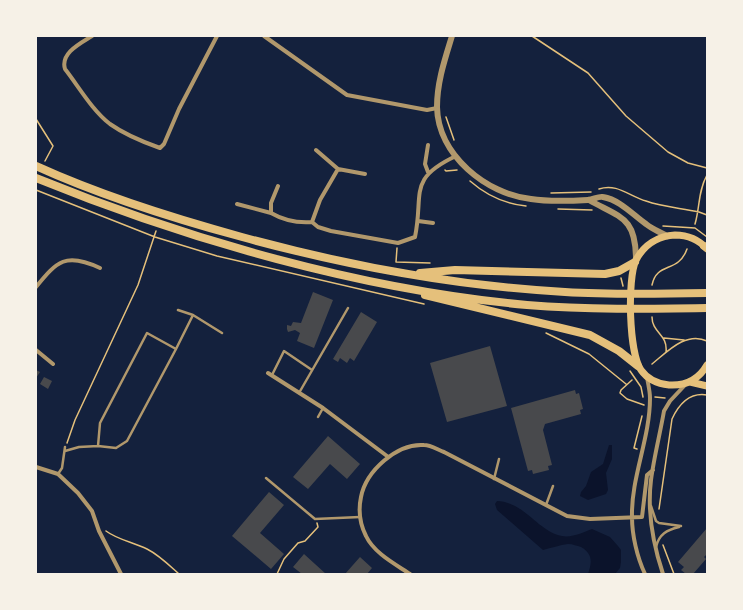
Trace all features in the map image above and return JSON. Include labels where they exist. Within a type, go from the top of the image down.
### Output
[{"type":"highway","points":[[38,167],[124,200],[207,228],[326,258],[405,274],[495,286],[572,293],[707,293]]},
{"type":"highway","points":[[36,178],[112,207],[202,237],[322,270],[400,286],[491,301],[560,307],[707,308]]},
{"type":"highway","points":[[405,274],[455,270],[605,274],[619,271],[636,261]]},
{"type":"highway","points":[[400,286],[451,302],[590,335],[619,351],[638,366]]},
{"type":"main road","points":[[706,248],[690,237],[679,235],[667,236],[651,243],[642,251],[636,261],[632,289],[631,319],[632,342],[638,366],[647,377],[661,384],[688,383],[707,386]]},
{"type":"main road","points":[[688,383],[707,365]]},
{"type":"street","points":[[92,36],[67,55],[64,63],[65,69],[98,112],[109,123],[119,130],[160,148],[164,144],[179,109],[217,36]]},
{"type":"street","points":[[264,36],[347,95],[421,109],[437,108]]},
{"type":"street","points":[[452,36],[439,83],[437,108],[443,132],[456,156],[472,174],[486,184],[506,194],[533,200],[589,200],[615,213],[628,224],[634,238],[636,261]]},
{"type":"street","points":[[428,145],[425,164],[428,172]]},
{"type":"street","points":[[316,150],[338,169],[365,174]]},
{"type":"street","points":[[237,204],[301,223],[312,222],[318,227],[331,231],[398,242],[415,237],[418,221],[420,190],[428,172],[441,163],[456,156]]},
{"type":"street","points":[[312,222],[320,200],[338,169]]},
{"type":"street","points":[[271,213],[271,203],[278,186]]},
{"type":"street","points":[[589,200],[601,196],[609,199],[627,208],[650,227],[667,236]]},
{"type":"street","points":[[418,221],[433,222]]},
{"type":"street","points":[[36,287],[49,270],[60,262],[74,260],[90,263],[100,268]]},
{"type":"street","points":[[36,350],[53,364]]},
{"type":"street","points":[[270,374],[323,408],[387,456]]},
{"type":"street","points":[[645,574],[637,548],[632,517],[635,484],[647,430],[650,397],[647,377]]},
{"type":"street","points":[[663,574],[652,535],[650,500],[653,470],[664,411],[670,401],[688,383]]},
{"type":"street","points":[[410,574],[381,554],[367,538],[360,517],[361,496],[370,477],[387,456],[406,446],[426,444],[444,452],[545,506],[567,516],[590,519],[642,517],[647,475],[653,470]]},
{"type":"street","points":[[36,467],[58,474],[78,493],[92,511],[99,531],[121,574]]},
{"type":"lane","points":[[299,393],[348,308]]},
{"type":"lane","points":[[178,310],[193,315],[222,333]]},
{"type":"lane","points":[[65,451],[79,447],[98,446],[116,448],[127,441],[193,315]]},
{"type":"lane","points":[[98,446],[100,423],[147,333],[176,348]]},
{"type":"lane","points":[[270,374],[284,351],[312,370]]},
{"type":"lane","points":[[318,417],[323,408]]},
{"type":"lane","points":[[58,474],[62,468],[65,447]]},
{"type":"lane","points":[[494,480],[499,459]]},
{"type":"lane","points":[[266,478],[315,519],[360,517]]},
{"type":"lane","points":[[545,506],[553,486]]},
{"type":"lane","points":[[650,500],[656,521],[662,524],[681,526],[666,531],[660,536],[655,550]]},
{"type":"path","points":[[532,36],[588,73],[626,116],[668,152],[688,162],[707,168]]},
{"type":"path","points":[[437,108],[443,107],[455,143]]},
{"type":"path","points":[[36,119],[53,146],[38,167]]},
{"type":"path","points":[[441,163],[446,171],[459,170]]},
{"type":"path","points":[[695,224],[699,212],[699,197],[707,175]]},
{"type":"path","points":[[467,178],[492,196],[515,205],[528,206]]},
{"type":"path","points":[[580,199],[591,192],[606,186],[620,189],[646,201],[707,215]]},
{"type":"path","points":[[36,190],[155,238],[217,256],[425,304]]},
{"type":"path","points":[[544,193],[591,192]]},
{"type":"path","points":[[556,209],[596,211]]},
{"type":"path","points":[[658,223],[663,226],[695,228],[707,237]]},
{"type":"path","points":[[65,447],[75,420],[138,285],[155,238]]},
{"type":"path","points":[[652,288],[656,275],[661,270],[678,264],[684,257],[687,248]]},
{"type":"path","points":[[652,318],[654,327],[664,338],[666,352]]},
{"type":"path","points":[[554,333],[541,331],[589,354],[626,384]]},
{"type":"path","points":[[664,338],[687,340],[700,339],[707,341]]},
{"type":"path","points":[[652,364],[666,352],[687,340]]},
{"type":"path","points":[[629,369],[641,386],[643,397],[662,397],[670,401]]},
{"type":"path","points":[[632,380],[621,390],[621,395],[627,400],[644,405],[634,448]]},
{"type":"path","points":[[658,513],[672,419],[678,406],[688,398],[701,394],[707,395]]},
{"type":"path","points":[[277,574],[284,559],[298,543],[305,541],[318,527],[315,519]]},
{"type":"path","points":[[99,531],[106,531],[115,537],[148,549],[160,557],[179,574]]},
{"type":"path","points":[[662,542],[674,574]]},
{"type":"water","points":[[609,445],[612,445],[612,459],[606,473],[608,490],[606,494],[588,500],[580,496],[581,492],[586,486],[591,472],[603,464]]},
{"type":"water","points":[[497,501],[515,506],[545,529],[562,536],[574,535],[592,529],[610,537],[621,550],[620,568],[615,574],[588,574],[591,562],[590,555],[581,547],[568,544],[543,550],[497,510],[495,504]]},
{"type":"building","points":[[313,292],[333,300],[314,348],[297,341],[300,333],[295,330],[288,332],[287,329],[287,325],[291,326],[293,322],[301,323]]},
{"type":"building","points":[[361,312],[377,322],[354,361],[350,358],[347,363],[340,358],[338,362],[333,359]]},
{"type":"building","points":[[490,346],[507,406],[447,422],[430,363]]},
{"type":"building","points":[[36,370],[40,372],[36,378]]},
{"type":"building","points":[[44,377],[52,381],[48,389],[40,384]]},
{"type":"building","points":[[575,390],[576,394],[579,393],[583,409],[580,410],[581,414],[545,424],[543,430],[552,465],[548,466],[549,470],[533,474],[532,470],[528,471],[511,408]]},
{"type":"building","points":[[328,436],[360,464],[347,479],[330,464],[308,489],[293,477]]},
{"type":"building","points":[[269,492],[284,505],[260,533],[284,554],[271,569],[232,536]]},
{"type":"building","points":[[707,528],[707,554],[704,557],[706,559],[693,574],[686,574],[681,570],[684,567],[678,562]]},
{"type":"building","points":[[304,554],[326,574],[302,574],[293,567]]},
{"type":"building","points":[[360,557],[372,568],[367,574],[345,574]]}]
